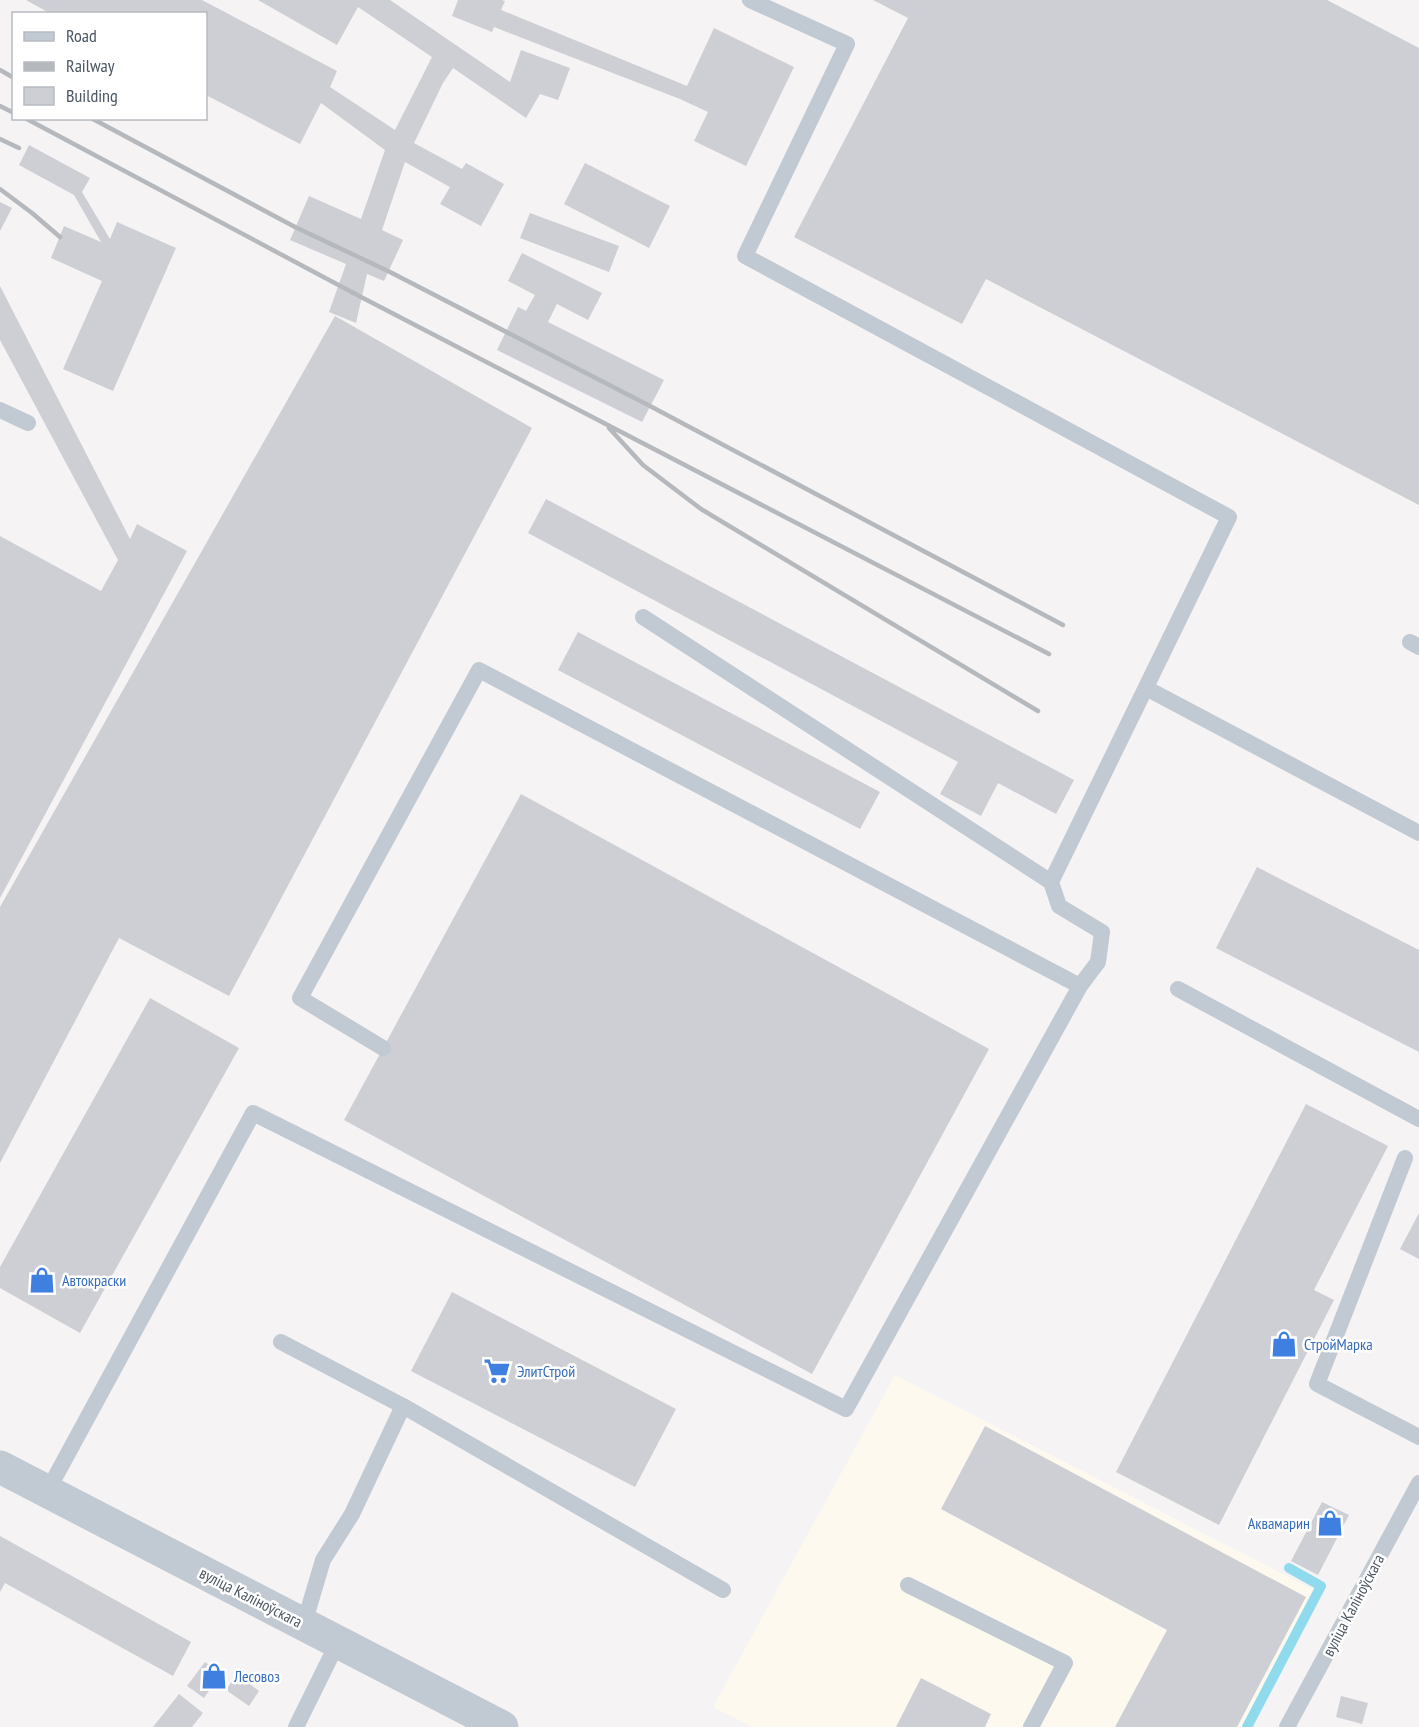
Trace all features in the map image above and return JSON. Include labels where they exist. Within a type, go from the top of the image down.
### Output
[{"type":"street","name":"вуліца Каліноўскага","points":[[0,1467],[502,1727]]},
{"type":"lane","points":[[750,0],[847,44],[745,256],[1229,518],[1052,882]]},
{"type":"lane","points":[[0,410],[28,423]]},
{"type":"lane","points":[[46,1492],[253,1113],[846,1409],[1080,986],[1098,962],[1102,932],[1059,906],[1052,882],[644,617]]},
{"type":"lane","points":[[383,1048],[300,998],[479,670],[1080,986]]},
{"type":"lane","points":[[1146,688],[1419,833]]},
{"type":"lane","points":[[1178,989],[1419,1119]]},
{"type":"lane","points":[[1405,1158],[1317,1384],[1419,1437]]},
{"type":"lane","points":[[281,1342],[403,1406],[723,1590]]},
{"type":"lane","points":[[304,1624],[324,1560],[352,1514],[403,1406]]},
{"type":"lane","name":"вуліца Каліноўскага","points":[[1287,1727],[1419,1483]]},
{"type":"lane","points":[[908,1585],[1065,1664],[1031,1727]]},
{"type":"lane","points":[[296,1727],[338,1642]]},
{"type":"shaded area","points":[[895,1375],[1314,1590],[1242,1727],[752,1727],[713,1707]]},
{"type":"building","points":[[26,0],[202,0],[337,71],[330,87],[395,130],[432,57],[358,7],[337,45],[258,0],[390,0],[510,82],[521,50],[570,68],[558,100],[540,94],[526,118],[453,68],[443,83],[414,143],[462,169],[466,163],[504,184],[481,226],[440,204],[450,187],[405,162],[382,230],[403,240],[384,281],[367,274],[356,323],[329,312],[346,264],[290,240],[309,196],[361,219],[385,150],[321,103],[300,144],[207,96],[207,12],[47,12]]},
{"type":"building","points":[[458,0],[505,1],[501,10],[687,86],[714,28],[794,67],[746,166],[694,141],[708,112],[494,27],[492,32],[452,16]]},
{"type":"building","points":[[873,0],[1327,0],[1419,48],[1419,505],[986,279],[962,324],[794,237],[908,18]]},
{"type":"building","points":[[29,145],[90,178],[82,192],[110,239],[117,222],[176,248],[113,391],[63,369],[102,281],[51,258],[64,226],[101,242],[74,195],[19,165]]},
{"type":"building","points":[[585,163],[670,206],[649,248],[564,204]]},
{"type":"building","points":[[0,202],[12,208],[0,231]]},
{"type":"building","points":[[530,213],[619,246],[609,272],[520,238]]},
{"type":"building","points":[[522,253],[602,293],[588,320],[557,304],[548,322],[664,380],[642,422],[497,350],[518,307],[526,311],[535,295],[508,281]]},
{"type":"building","points":[[0,286],[130,539],[137,524],[187,551],[0,898],[0,536],[101,591],[118,560],[0,340]]},
{"type":"building","points":[[335,316],[532,428],[229,996],[119,938],[0,1163],[0,907]]},
{"type":"building","points":[[546,499],[1074,780],[1056,814],[998,783],[981,816],[940,794],[958,762],[528,533]]},
{"type":"building","points":[[578,632],[880,792],[860,829],[558,670]]},
{"type":"building","points":[[521,794],[989,1049],[812,1374],[344,1120]]},
{"type":"building","points":[[1257,867],[1419,950],[1419,1052],[1216,948]]},
{"type":"building","points":[[150,998],[239,1048],[80,1333],[0,1288],[0,1267]]},
{"type":"building","points":[[1306,1104],[1388,1146],[1314,1290],[1334,1300],[1219,1525],[1116,1472]]},
{"type":"building","points":[[1419,1213],[1419,1259],[1400,1249]]},
{"type":"building","points":[[452,1292],[676,1409],[635,1487],[411,1371]]},
{"type":"building","points":[[985,1426],[1306,1597],[1237,1727],[1115,1727],[1167,1630],[941,1509]]},
{"type":"building","points":[[1322,1502],[1349,1515],[1318,1575],[1291,1561]]},
{"type":"building","points":[[0,1536],[191,1642],[173,1676],[5,1583],[0,1592]]},
{"type":"building","points":[[205,1662],[221,1674],[204,1698],[187,1686]]},
{"type":"building","points":[[237,1674],[259,1691],[249,1706],[226,1690]]},
{"type":"building","points":[[921,1678],[991,1714],[985,1727],[896,1727]]},
{"type":"building","points":[[179,1694],[203,1713],[192,1727],[153,1727]]},
{"type":"building","points":[[1341,1696],[1368,1703],[1362,1724],[1336,1717]]},
{"type":"waterway","points":[[1247,1727],[1321,1586],[1289,1568]]},
{"type":"railway","points":[[0,70],[12,77]]},
{"type":"railway","points":[[0,106],[12,112]]},
{"type":"railway","points":[[29,120],[361,297],[1049,654]]},
{"type":"railway","points":[[95,120],[295,227],[388,271],[650,406],[1063,625]]},
{"type":"railway","points":[[0,139],[19,148]]},
{"type":"railway","points":[[0,189],[60,237]]},
{"type":"railway","points":[[609,428],[643,465],[701,509],[1038,711]]},
{"type":"place","name":"Автокраски","points":[[42,1280]]},
{"type":"place","name":"СтройМарка","points":[[1284,1344]]},
{"type":"place","name":"ЭлитСтрой","points":[[497,1371]]},
{"type":"place","name":"Аквамарин","points":[[1330,1523]]},
{"type":"place","name":"Лесовоз","points":[[214,1676]]}]
